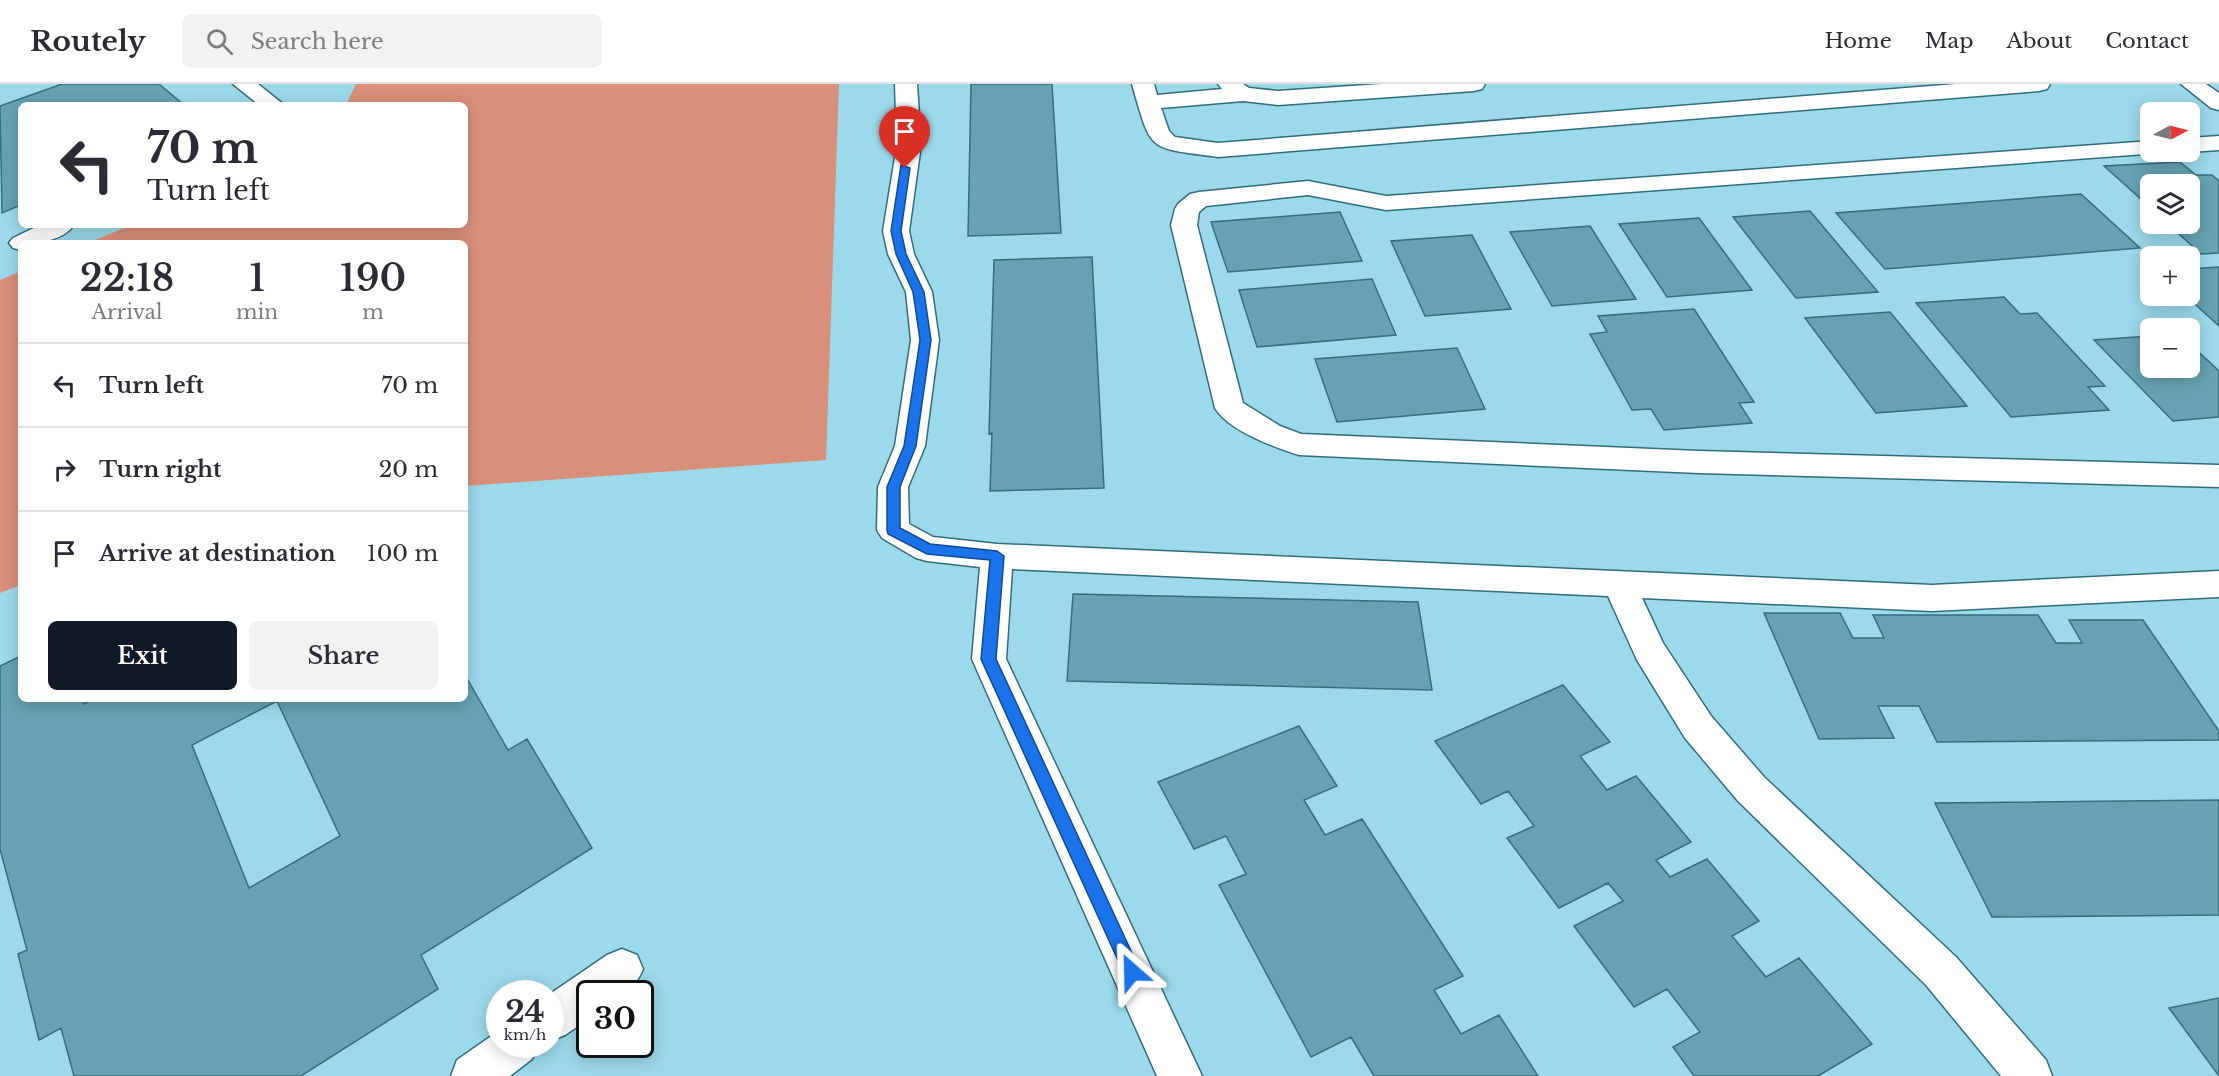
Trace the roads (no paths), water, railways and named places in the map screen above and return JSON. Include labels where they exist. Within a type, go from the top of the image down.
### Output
[{"type":"street","points":[[244,84],[269,102]]},
{"type":"street","points":[[906,84],[909,144],[896,231],[901,254],[919,292],[926,340],[910,446],[893,487],[893,530],[927,549],[997,556],[1932,598],[2219,584]]},
{"type":"street","points":[[1474,84],[1278,98],[1236,89],[1146,93],[1158,134],[1168,143],[1218,150],[2039,84]]},
{"type":"street","points":[[2192,84],[2219,103]]},
{"type":"street","points":[[2200,144],[2219,143]]},
{"type":"street","points":[[2140,149],[1386,203],[1308,188],[1280,190],[1199,199],[1187,209],[1184,225],[1230,408],[1269,433],[1299,444],[1699,462],[2219,476]]},
{"type":"street","points":[[28,240],[54,228]]},
{"type":"street","points":[[0,253],[18,245]]},
{"type":"street","points":[[997,556],[988,659],[1180,1076]]},
{"type":"street","points":[[1619,583],[1649,650],[1698,727],[1751,789],[1941,971],[2030,1076]]},
{"type":"street","points":[[564,1010],[622,969]]},
{"type":"street","points":[[473,1076],[498,1058]]}]
